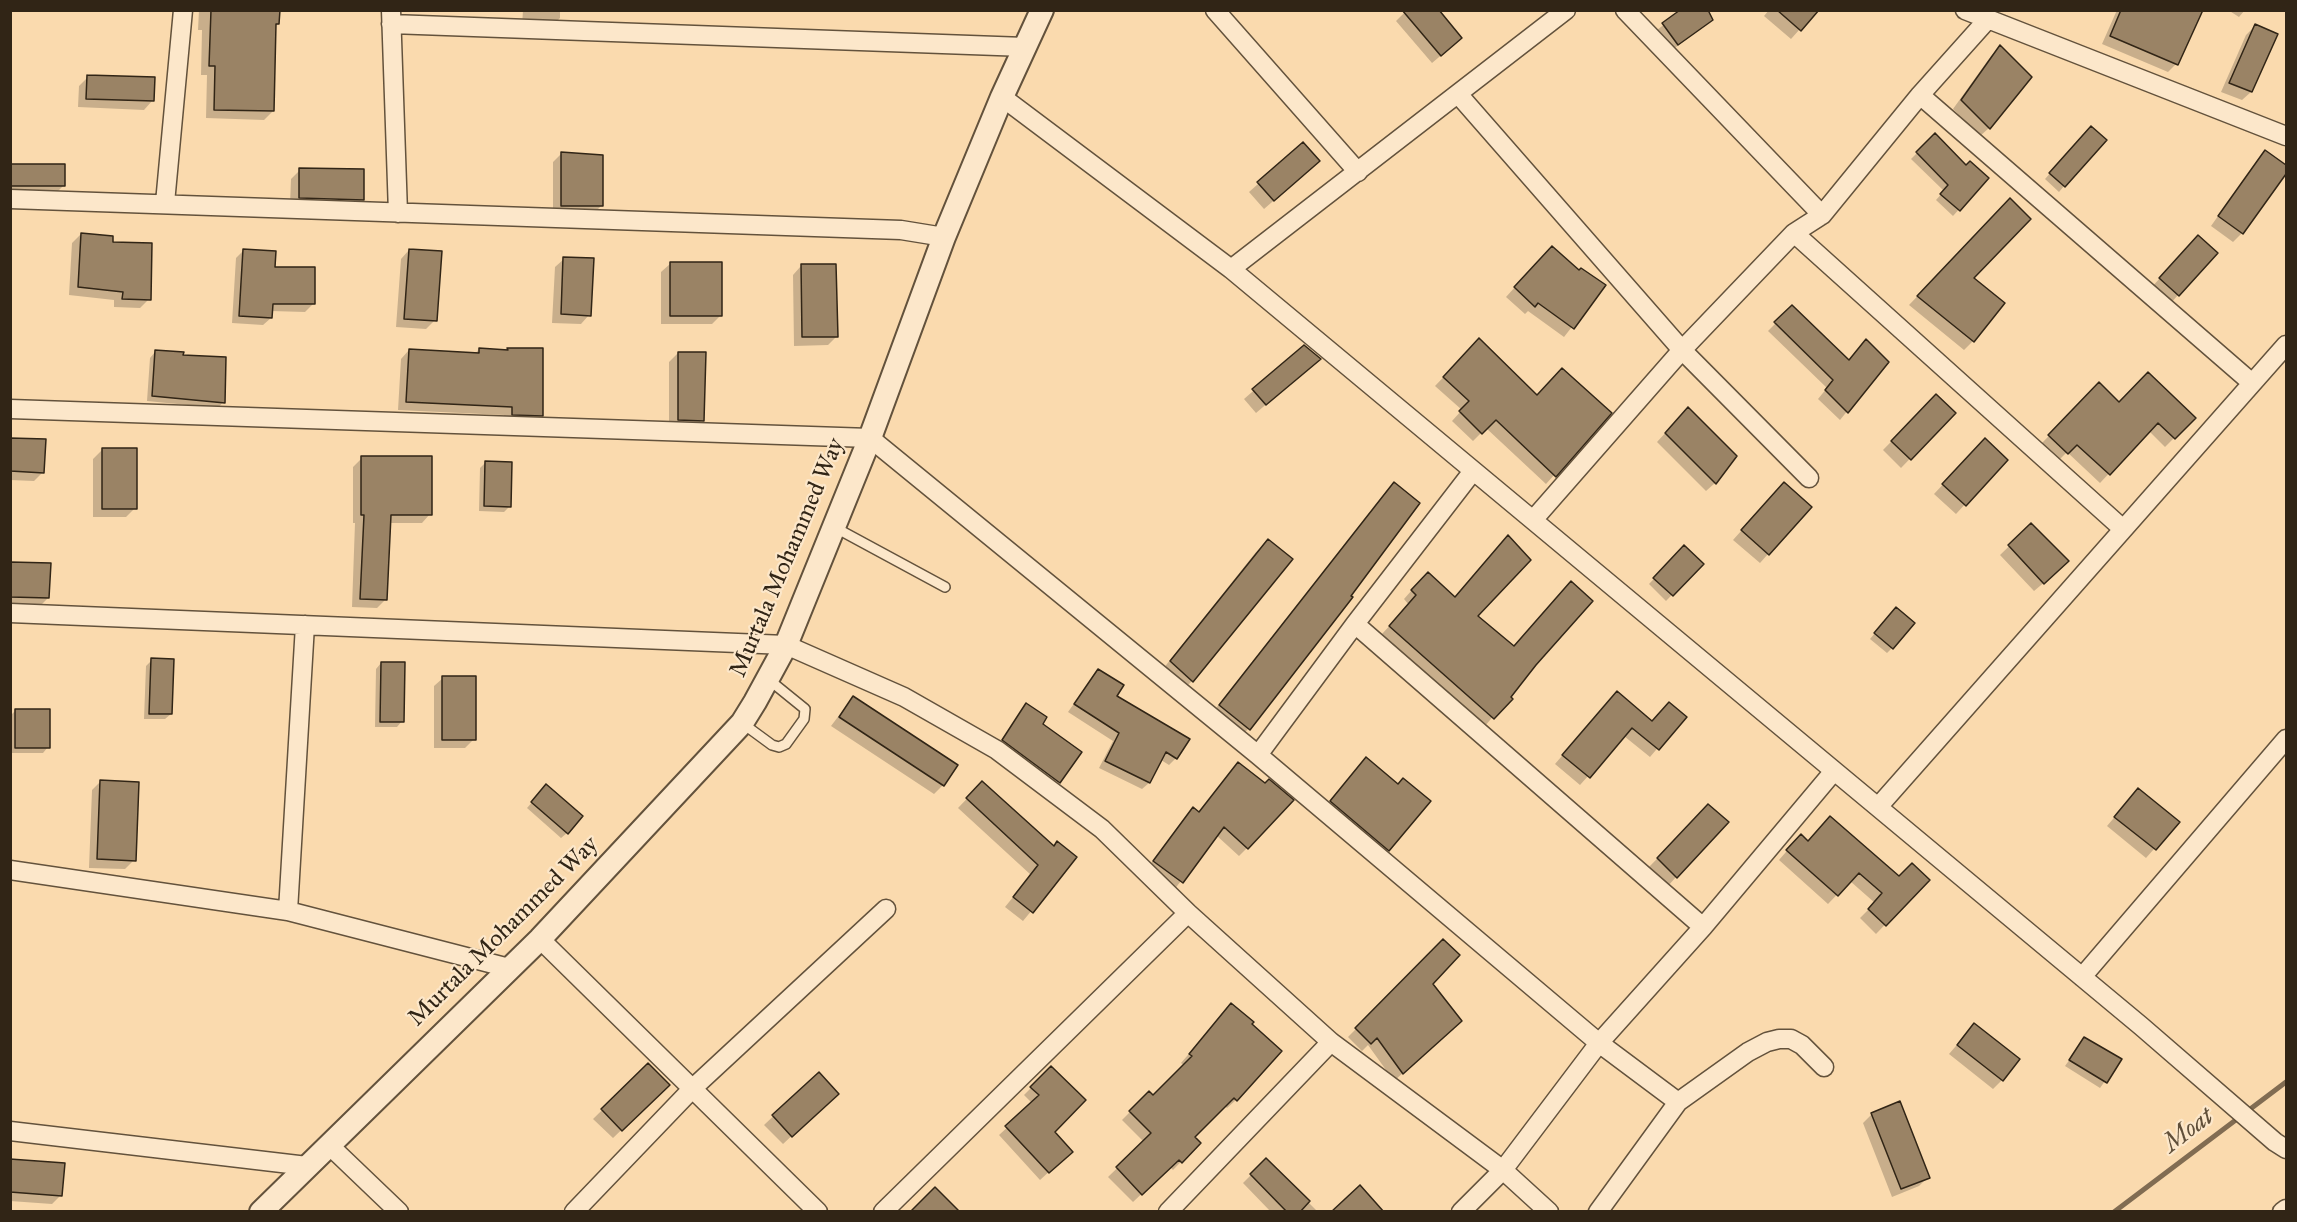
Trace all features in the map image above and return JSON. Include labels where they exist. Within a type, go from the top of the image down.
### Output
[{"type":"street","points":[[165,203],[183,10]]},
{"type":"street","name":"Murtala Mohammed Way","points":[[261,1212],[540,939],[742,723],[786,645],[870,438],[944,237],[1002,97],[1042,10]]},
{"type":"street","points":[[1215,10],[1358,172]]},
{"type":"street","points":[[1231,269],[1566,10]]},
{"type":"street","points":[[1625,10],[1822,215]]},
{"type":"street","points":[[1965,10],[2286,136]]},
{"type":"street","points":[[398,213],[391,17],[1024,47]]},
{"type":"street","points":[[1533,520],[1682,350],[1794,233],[1822,215],[1920,95],[1988,19]]},
{"type":"street","points":[[1458,94],[1682,350],[1809,478]]},
{"type":"street","points":[[1920,95],[2252,383]]},
{"type":"street","points":[[1002,97],[1231,269],[2281,1145]]},
{"type":"street","points":[[10,199],[901,230],[944,237]]},
{"type":"street","points":[[1794,233],[2123,529]]},
{"type":"street","points":[[1878,807],[2252,383],[2285,350]]},
{"type":"street","points":[[10,409],[870,438],[1258,755],[1599,1042],[1678,1102]]},
{"type":"street","points":[[1258,755],[1473,471]]},
{"type":"street","points":[[10,613],[786,645],[904,697],[997,750],[1102,829],[1188,913],[1331,1042],[1503,1170],[1549,1212]]},
{"type":"street","points":[[1355,624],[1703,927]]},
{"type":"street","points":[[288,911],[305,625]]},
{"type":"street","points":[[2082,977],[2286,739]]},
{"type":"street","points":[[1461,1212],[1503,1170],[1599,1042],[1703,927],[1834,771]]},
{"type":"street","points":[[10,870],[288,911],[510,968]]},
{"type":"street","points":[[574,1212],[693,1088],[886,909]]},
{"type":"street","points":[[883,1212],[1188,913]]},
{"type":"street","points":[[540,939],[818,1212]]},
{"type":"street","points":[[1598,1212],[1678,1102],[1748,1052],[1767,1042],[1791,1039],[1802,1045],[1824,1067]]},
{"type":"street","points":[[1168,1212],[1331,1042]]},
{"type":"street","points":[[10,1131],[307,1166]]},
{"type":"street","points":[[329,1145],[399,1212]]},
{"type":"street","points":[[2282,1212],[2286,1209]]},
{"type":"lane","points":[[834,526],[945,587]]},
{"type":"lane","points":[[742,723],[772,745],[779,747],[786,744],[804,719],[805,709],[768,679]]},
{"type":"building","points":[[211,10],[280,10],[279,24],[276,24],[274,111],[214,110],[215,66],[209,66]]},
{"type":"building","points":[[1402,10],[1439,10],[1462,38],[1441,56]]},
{"type":"building","points":[[1680,10],[1708,10],[1713,20],[1678,45],[1662,23]]},
{"type":"building","points":[[1777,10],[1819,10],[1801,31]]},
{"type":"building","points":[[2121,10],[2203,10],[2178,65],[2110,36]]},
{"type":"building","points":[[2255,24],[2278,34],[2252,92],[2229,83]]},
{"type":"building","points":[[2000,45],[2032,77],[1990,129],[1961,100]]},
{"type":"building","points":[[87,75],[155,77],[154,101],[86,99]]},
{"type":"building","points":[[2091,126],[2107,140],[2065,187],[2049,173]]},
{"type":"building","points":[[1935,133],[1966,165],[1970,161],[1989,178],[1960,211],[1940,194],[1948,185],[1916,152]]},
{"type":"building","points":[[1303,142],[1320,161],[1274,201],[1257,182]]},
{"type":"building","points":[[2265,150],[2286,165],[2286,174],[2243,234],[2218,216]]},
{"type":"building","points":[[561,152],[603,155],[603,206],[561,206]]},
{"type":"building","points":[[10,164],[65,164],[65,186],[10,186]]},
{"type":"building","points":[[299,168],[364,169],[364,200],[299,198]]},
{"type":"building","points":[[2010,198],[2031,219],[1974,278],[2005,303],[1974,342],[1917,296]]},
{"type":"building","points":[[81,233],[113,236],[113,242],[152,243],[151,300],[122,299],[123,292],[78,287]]},
{"type":"building","points":[[2198,235],[2218,253],[2179,296],[2159,278]]},
{"type":"building","points":[[1552,246],[1579,270],[1581,268],[1606,285],[1574,329],[1538,303],[1535,307],[1514,287]]},
{"type":"building","points":[[243,249],[276,251],[275,267],[315,267],[315,304],[273,304],[272,318],[239,316]]},
{"type":"building","points":[[409,249],[442,251],[437,321],[404,319]]},
{"type":"building","points":[[563,257],[594,258],[591,316],[561,314]]},
{"type":"building","points":[[670,262],[722,262],[722,316],[670,316]]},
{"type":"building","points":[[801,264],[836,264],[838,337],[802,337]]},
{"type":"building","points":[[1792,305],[1849,360],[1866,339],[1889,362],[1848,413],[1825,390],[1833,380],[1774,322]]},
{"type":"building","points":[[1479,338],[1537,395],[1562,368],[1612,413],[1556,477],[1496,420],[1482,434],[1459,411],[1469,401],[1443,377]]},
{"type":"building","points":[[1304,345],[1321,359],[1266,405],[1252,389]]},
{"type":"building","points":[[479,348],[508,350],[507,348],[543,348],[543,416],[512,415],[512,407],[406,402],[409,349],[479,353]]},
{"type":"building","points":[[155,350],[184,352],[183,355],[226,357],[225,403],[152,396]]},
{"type":"building","points":[[678,352],[706,352],[704,421],[678,420]]},
{"type":"building","points":[[2148,372],[2196,418],[2175,439],[2158,423],[2110,475],[2077,445],[2068,454],[2048,435],[2099,382],[2119,402]]},
{"type":"building","points":[[1936,394],[1956,413],[1911,460],[1891,441]]},
{"type":"building","points":[[1688,407],[1737,456],[1716,484],[1665,433]]},
{"type":"building","points":[[10,438],[46,439],[44,473],[10,471]]},
{"type":"building","points":[[1985,438],[2008,460],[1966,506],[1942,484]]},
{"type":"building","points":[[102,448],[137,448],[137,509],[102,509]]},
{"type":"building","points":[[361,456],[432,456],[432,515],[391,515],[387,600],[360,599],[364,515],[361,515]]},
{"type":"building","points":[[485,461],[512,462],[511,507],[484,506]]},
{"type":"building","points":[[1394,482],[1420,503],[1351,596],[1353,597],[1250,730],[1219,705]]},
{"type":"building","points":[[1784,482],[1812,507],[1769,555],[1741,530]]},
{"type":"building","points":[[2031,523],[2069,561],[2044,584],[2008,545]]},
{"type":"building","points":[[1508,535],[1531,560],[1478,616],[1514,646],[1571,581],[1593,601],[1536,665],[1511,697],[1513,699],[1494,719],[1389,626],[1416,595],[1411,590],[1428,572],[1455,597]]},
{"type":"building","points":[[1268,539],[1293,559],[1193,682],[1170,661]]},
{"type":"building","points":[[1684,545],[1704,564],[1673,596],[1653,578]]},
{"type":"building","points":[[10,562],[51,563],[49,598],[10,597]]},
{"type":"building","points":[[1896,607],[1915,623],[1893,649],[1874,633]]},
{"type":"building","points":[[151,658],[174,659],[172,714],[149,714]]},
{"type":"building","points":[[381,662],[405,662],[404,722],[380,722]]},
{"type":"building","points":[[1098,669],[1124,685],[1117,696],[1190,739],[1177,759],[1166,752],[1150,783],[1105,761],[1119,733],[1074,704]]},
{"type":"building","points":[[442,676],[476,676],[476,740],[442,740]]},
{"type":"building","points":[[1617,691],[1652,721],[1669,702],[1687,717],[1659,750],[1632,728],[1590,778],[1562,755]]},
{"type":"building","points":[[853,696],[958,765],[944,786],[839,717]]},
{"type":"building","points":[[1026,703],[1047,717],[1043,724],[1082,752],[1060,783],[1002,740]]},
{"type":"building","points":[[15,709],[50,709],[50,748],[15,748]]},
{"type":"building","points":[[1366,757],[1398,784],[1403,778],[1431,801],[1389,851],[1330,801]]},
{"type":"building","points":[[1238,762],[1265,783],[1269,779],[1294,800],[1248,849],[1224,827],[1183,883],[1153,861],[1193,807],[1199,812]]},
{"type":"building","points":[[100,780],[139,782],[136,861],[97,859]]},
{"type":"building","points":[[982,781],[1054,846],[1057,841],[1077,857],[1033,913],[1013,897],[1038,865],[966,798]]},
{"type":"building","points":[[546,784],[583,816],[568,834],[531,802]]},
{"type":"building","points":[[2138,788],[2180,822],[2156,850],[2114,817]]},
{"type":"building","points":[[1708,804],[1729,822],[1677,878],[1657,858]]},
{"type":"building","points":[[1830,816],[1899,876],[1912,863],[1930,880],[1886,926],[1868,909],[1882,893],[1859,873],[1838,896],[1786,850],[1801,834],[1808,841]]},
{"type":"building","points":[[1443,939],[1460,955],[1433,984],[1462,1021],[1403,1074],[1377,1038],[1371,1044],[1355,1028]]},
{"type":"building","points":[[1231,1003],[1254,1022],[1252,1024],[1282,1051],[1237,1101],[1234,1098],[1195,1137],[1201,1143],[1182,1163],[1179,1160],[1142,1195],[1116,1167],[1151,1133],[1129,1111],[1149,1091],[1153,1095],[1192,1056],[1189,1054]]},
{"type":"building","points":[[1974,1023],[2020,1059],[2003,1081],[1957,1045]]},
{"type":"building","points":[[2084,1037],[2122,1059],[2107,1083],[2069,1060]]},
{"type":"building","points":[[648,1063],[670,1085],[622,1131],[601,1109]]},
{"type":"building","points":[[1051,1066],[1086,1100],[1055,1132],[1073,1152],[1049,1173],[1005,1126],[1039,1095],[1030,1087]]},
{"type":"building","points":[[819,1072],[839,1094],[792,1137],[772,1115]]},
{"type":"building","points":[[1900,1101],[1930,1178],[1901,1189],[1871,1113]]},
{"type":"building","points":[[1266,1158],[1310,1201],[1300,1212],[1287,1212],[1250,1174]]},
{"type":"building","points":[[10,1159],[65,1163],[62,1196],[10,1192]]},
{"type":"building","points":[[1360,1185],[1384,1212],[1331,1212]]},
{"type":"building","points":[[935,1187],[960,1212],[910,1212]]},
{"type":"waterway","name":"Moat","points":[[2114,1212],[2286,1082]]}]
